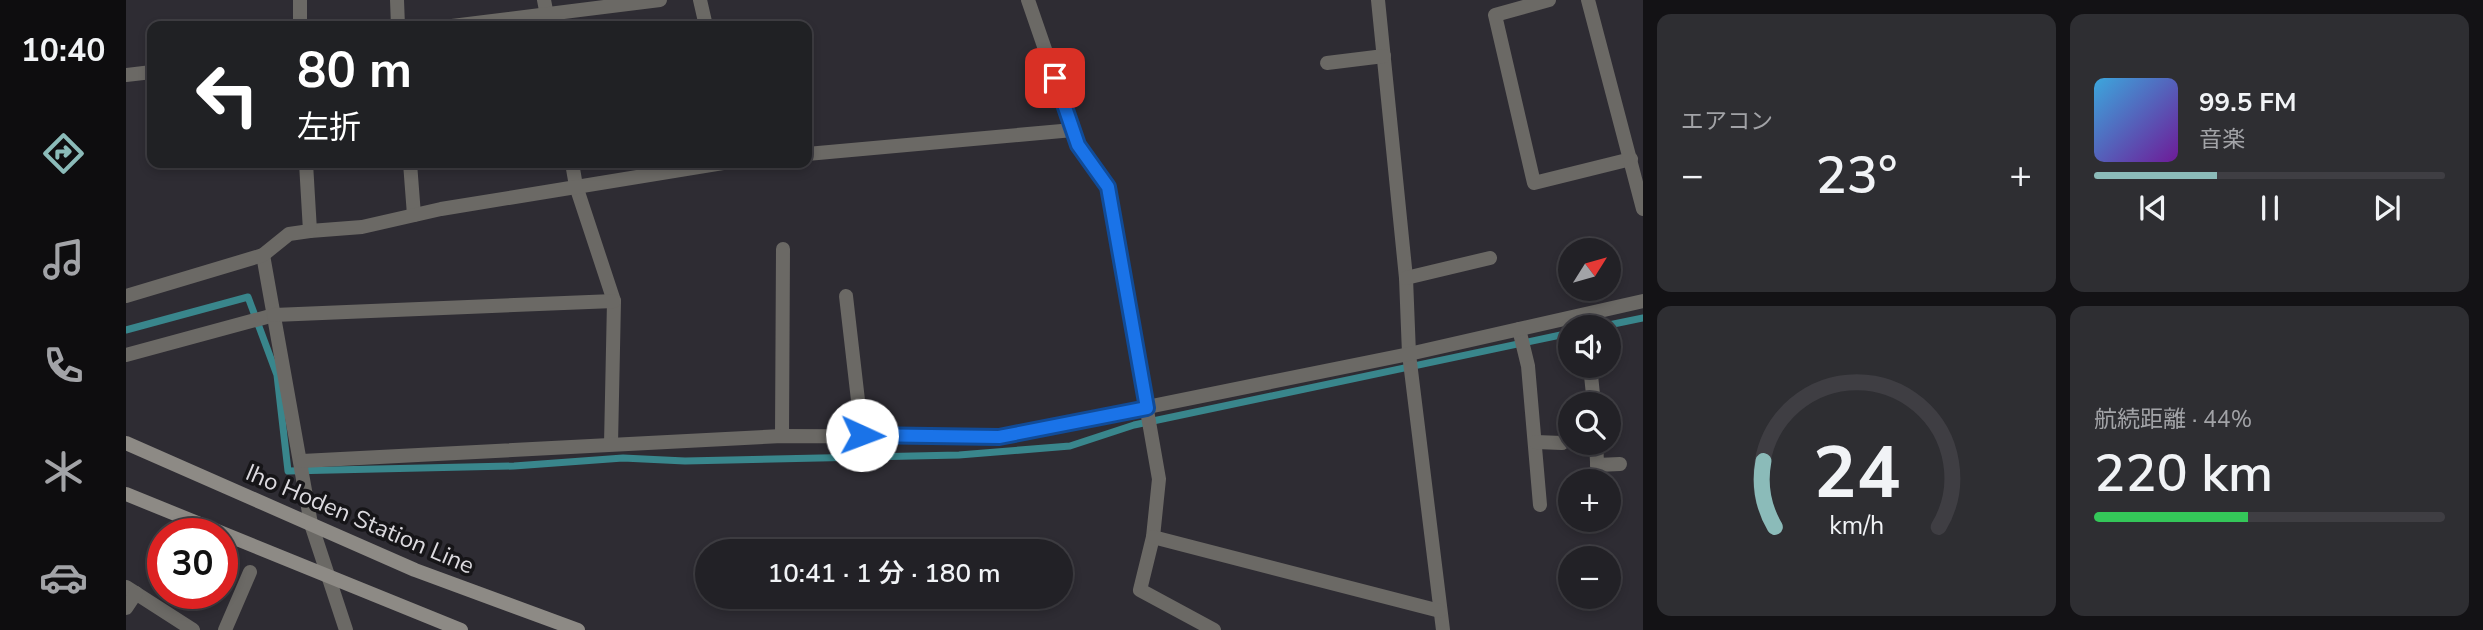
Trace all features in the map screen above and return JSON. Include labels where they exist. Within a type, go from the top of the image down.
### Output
[{"type":"main road","name":"Iho Hoden Station Line","points":[[126,443],[428,575],[578,630]]},
{"type":"main road","points":[[126,494],[461,630]]},
{"type":"street","points":[[300,0],[300,21]]},
{"type":"street","points":[[397,0],[398,21]]},
{"type":"street","points":[[492,21],[660,0]]},
{"type":"street","points":[[700,0],[705,21]]},
{"type":"street","points":[[1028,0],[1078,145],[1108,187],[1159,479],[1153,537],[1140,590],[1214,630]]},
{"type":"street","points":[[1378,0],[1406,278],[1409,354],[1443,630]]},
{"type":"street","points":[[1549,0],[1495,15],[1534,183],[1631,159]]},
{"type":"street","points":[[1588,0],[1643,209]]},
{"type":"street","points":[[1326,64],[1384,56]]},
{"type":"street","points":[[126,75],[147,73]]},
{"type":"street","points":[[812,154],[1073,130]]},
{"type":"street","points":[[306,168],[310,231]]},
{"type":"street","points":[[410,168],[414,215]]},
{"type":"street","points":[[573,168],[576,186],[614,301],[611,444]]},
{"type":"street","points":[[126,296],[263,255],[289,234],[362,227],[414,215],[691,168]]},
{"type":"street","points":[[782,436],[783,249]]},
{"type":"street","points":[[263,255],[302,461],[311,524],[346,630]]},
{"type":"street","points":[[1406,278],[1490,258]]},
{"type":"street","points":[[846,296],[862,435]]},
{"type":"street","points":[[126,355],[274,314],[614,301]]},
{"type":"street","points":[[1600,315],[1643,301]]},
{"type":"street","points":[[302,461],[782,436],[999,437],[1409,354],[1519,329],[1558,324]]},
{"type":"street","points":[[1519,329],[1528,366],[1541,505]]},
{"type":"street","points":[[1536,443],[1558,443]]},
{"type":"street","points":[[1597,455],[1597,469]]},
{"type":"street","points":[[1597,465],[1620,464]]},
{"type":"street","points":[[1153,537],[1440,611]]},
{"type":"street","points":[[225,630],[250,572]]},
{"type":"street","points":[[126,608],[131,590],[193,630]]},
{"type":"waterway","points":[[126,330],[248,297],[277,375],[288,471],[514,466],[623,458],[685,461],[959,455],[1070,446],[1134,425],[1558,336]]},
{"type":"waterway","points":[[1621,322],[1643,318]]},
{"type":"route","points":[[862,435],[999,437],[1147,408],[1108,187],[1078,145],[1055,78]]}]
